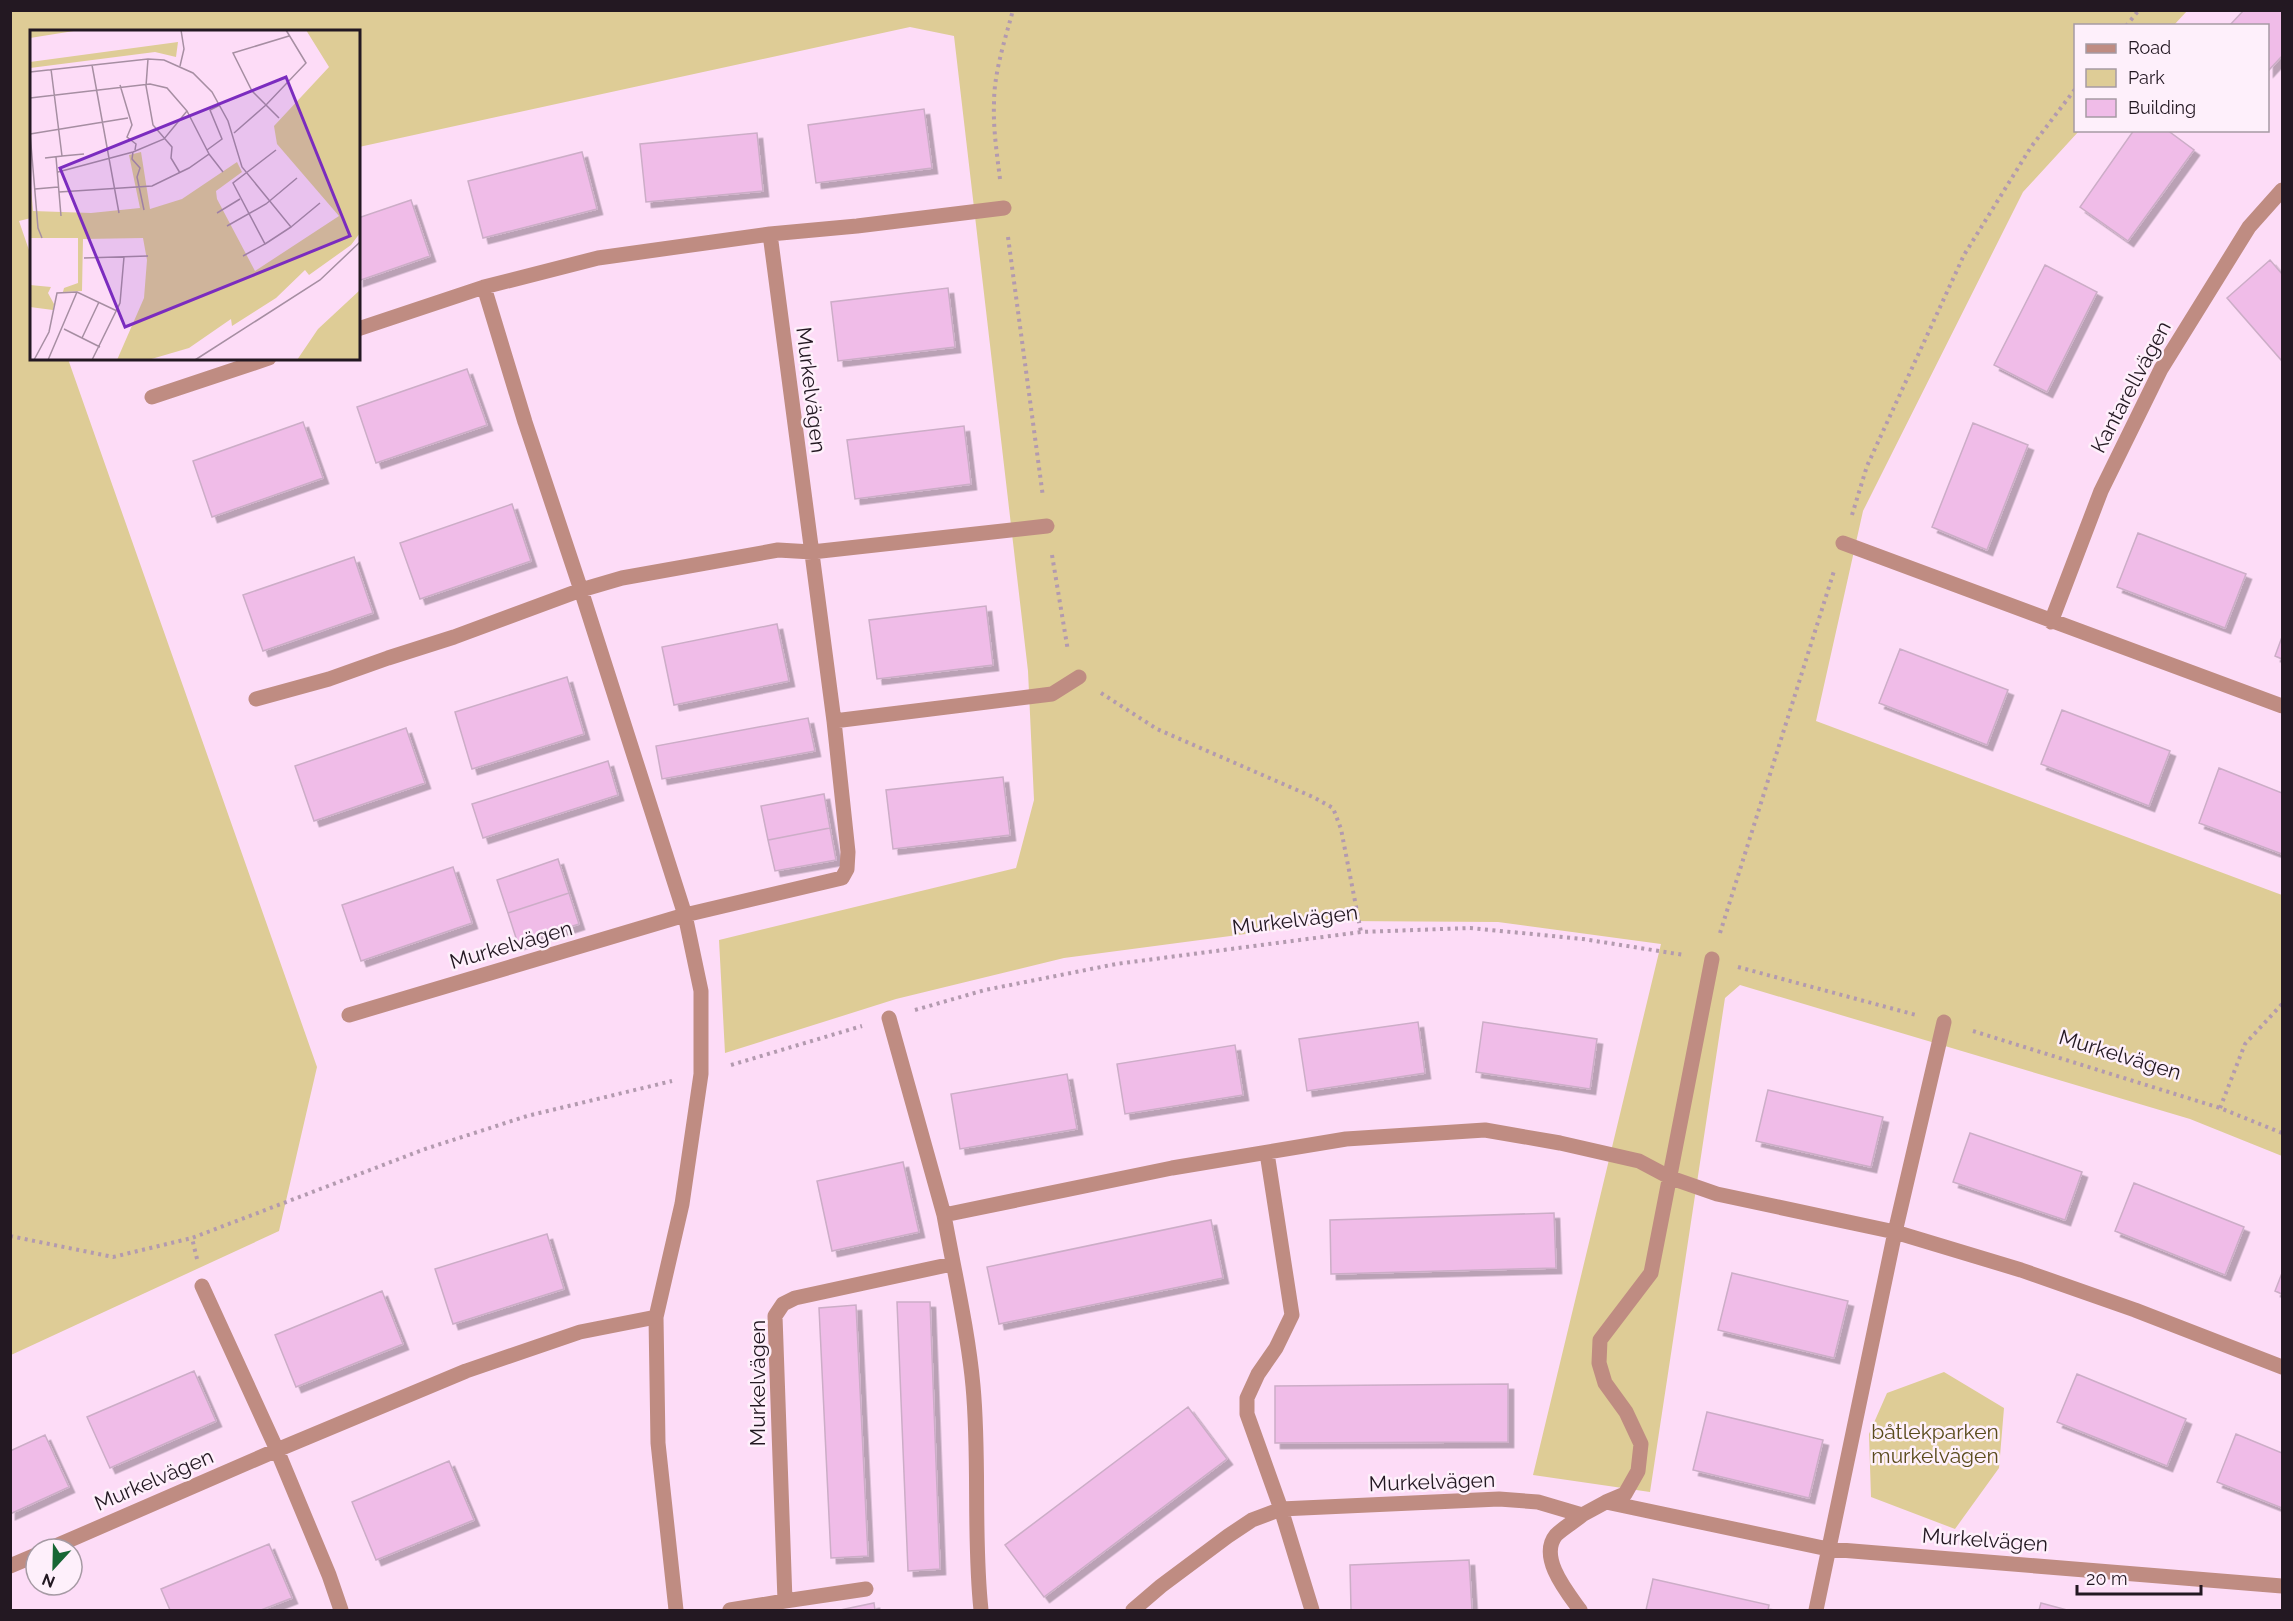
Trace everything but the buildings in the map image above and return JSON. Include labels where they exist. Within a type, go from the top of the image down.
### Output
[{"type":"street","name":"Kantarellvägen","points":[[2051,622],[2102,490],[2161,369],[2248,227],[2283,190]]},
{"type":"street","points":[[360,328],[484,287],[598,258],[770,234],[1004,208]]},
{"type":"street","name":"Murkelvägen","points":[[349,1015],[685,915],[842,878],[847,869],[848,852],[834,721],[770,234]]},
{"type":"street","points":[[484,287],[525,422],[685,915],[701,991],[701,1074],[682,1204],[656,1317],[658,1443],[676,1611]]},
{"type":"street","points":[[152,397],[263,360]]},
{"type":"street","points":[[256,699],[329,679],[388,657],[454,637],[581,590],[622,578],[778,550],[812,552],[1047,526]]},
{"type":"street","points":[[1843,543],[2051,622],[2283,706]]},
{"type":"street","points":[[834,721],[1052,694],[1079,677]]},
{"type":"street","points":[[1580,1611],[1558,1577],[1551,1560],[1550,1549],[1556,1536],[1582,1515],[1624,1494],[1638,1471],[1641,1444],[1626,1412],[1605,1383],[1599,1363],[1600,1340],[1651,1273],[1712,959]]},
{"type":"street","points":[[889,1018],[944,1215],[973,1384],[978,1459],[977,1538],[981,1611]]},
{"type":"street","points":[[1816,1611],[1895,1232],[1944,1023]]},
{"type":"street","points":[[944,1215],[1172,1168],[1346,1139],[1485,1130],[1560,1143],[1639,1161],[1671,1178],[1717,1194],[1895,1232],[2021,1270],[2135,1310],[2283,1367]]},
{"type":"street","points":[[1267,1153],[1292,1315],[1276,1348],[1258,1374],[1247,1398],[1247,1413],[1281,1509],[1312,1611]]},
{"type":"street","name":"Murkelvägen","points":[[785,1601],[775,1316],[783,1304],[795,1298],[952,1264]]},
{"type":"street","points":[[202,1286],[277,1450],[329,1575],[341,1611]]},
{"type":"street","name":"Murkelvägen","points":[[77,1537],[466,1371],[580,1332],[656,1317]]},
{"type":"street","name":"Murkelvägen","points":[[1133,1611],[1161,1586],[1228,1536],[1252,1520],[1281,1509],[1499,1499],[1538,1502],[1582,1515]]},
{"type":"street","name":"Murkelvägen","points":[[1606,1502],[1828,1549],[2283,1586]]},
{"type":"street","points":[[10,1566],[24,1560]]},
{"type":"street","points":[[730,1611],[866,1589]]},
{"type":"path","points":[[1013,10],[1001,56],[994,102],[995,140],[1047,526],[1068,653],[1079,677],[1113,702],[1157,729],[1313,797],[1333,808],[1341,829],[1360,932]]},
{"type":"path","points":[[2128,24],[2139,10]]},
{"type":"path","points":[[1712,959],[1867,466],[1964,255],[2031,147],[2074,91]]},
{"type":"path","name":"Murkelvägen","points":[[10,1236],[113,1257],[192,1238],[425,1149],[527,1116],[701,1074],[985,990],[1116,964],[1360,932],[1470,928],[1583,939],[1712,959],[1944,1023],[2220,1108],[2283,1133]]},
{"type":"path","points":[[2220,1108],[2245,1044],[2283,1004]]},
{"type":"path","points":[[192,1238],[202,1286]]},
{"type":"green space","points":[[10,11],[2187,11],[2175,24],[2074,24],[2074,132],[2078,132],[2023,192],[1863,511],[1816,721],[2282,895],[2282,1156],[2190,1119],[1740,985],[1725,998],[1650,1492],[1533,1475],[1661,944],[1498,922],[1343,921],[1064,958],[896,999],[725,1053],[719,940],[1016,868],[1034,800],[1028,671],[954,36],[910,27],[360,147],[360,30],[30,30],[30,218],[19,221],[30,253],[30,360],[68,360],[317,1067],[279,1231],[11,1355]]},
{"type":"green space","name":"båtlekparken murkelvägen","points":[[1944,1372],[2004,1408],[1999,1468],[1955,1529],[1871,1497],[1869,1434],[1887,1393]]}]
